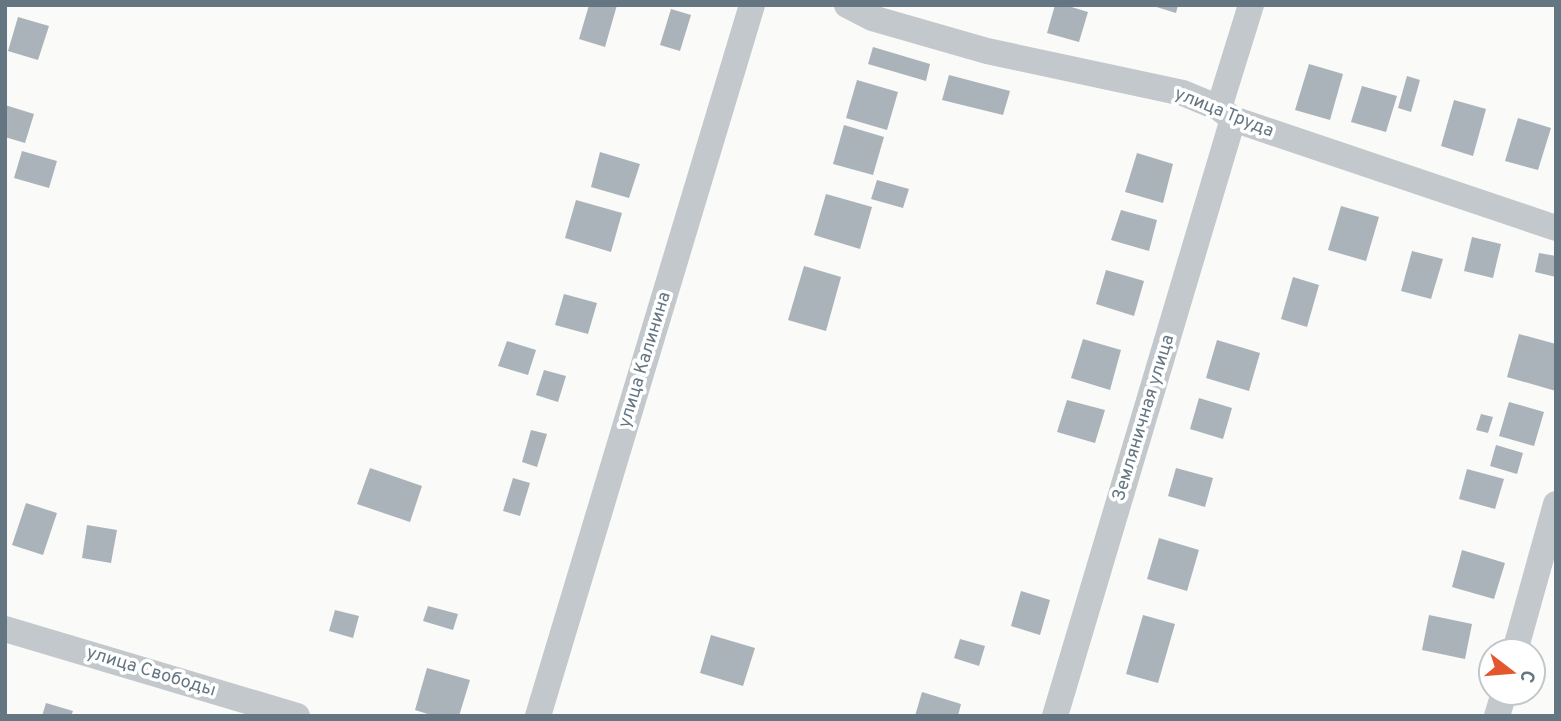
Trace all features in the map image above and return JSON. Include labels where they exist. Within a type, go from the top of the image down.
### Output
[{"type":"street","name":"улица Калинина","points":[[538,716],[752,5]]},
{"type":"street","name":"улица Труда","points":[[847,5],[872,18],[987,51],[1183,93],[1226,114],[1556,228]]},
{"type":"street","name":"Земляничная улица","points":[[1055,716],[1226,114],[1251,5]]},
{"type":"street","points":[[1519,637],[1556,503]]},
{"type":"street","name":"улица Свободы","points":[[5,629],[297,716]]},
{"type":"building","points":[[589,5],[617,5],[605,47],[579,39]]},
{"type":"building","points":[[1055,5],[1088,12],[1079,42],[1047,33]]},
{"type":"building","points":[[1150,5],[1178,5],[1176,13]]},
{"type":"building","points":[[671,9],[691,15],[680,51],[660,45]]},
{"type":"building","points":[[18,17],[49,26],[38,60],[8,51]]},
{"type":"building","points":[[873,47],[930,64],[926,81],[868,64]]},
{"type":"building","points":[[1309,64],[1343,74],[1330,120],[1295,110]]},
{"type":"building","points":[[949,75],[1010,91],[1003,115],[942,100]]},
{"type":"building","points":[[1407,76],[1420,80],[1411,112],[1398,108]]},
{"type":"building","points":[[857,80],[898,92],[887,130],[846,118]]},
{"type":"building","points":[[1362,86],[1397,96],[1386,132],[1351,122]]},
{"type":"building","points":[[1454,100],[1486,109],[1473,156],[1441,146]]},
{"type":"building","points":[[5,105],[34,114],[25,143],[5,137]]},
{"type":"building","points":[[1518,118],[1551,128],[1538,170],[1505,161]]},
{"type":"building","points":[[844,125],[884,137],[873,175],[833,164]]},
{"type":"building","points":[[22,151],[57,161],[49,188],[14,178]]},
{"type":"building","points":[[600,152],[640,164],[629,198],[591,187]]},
{"type":"building","points":[[1137,153],[1173,164],[1163,203],[1125,192]]},
{"type":"building","points":[[877,180],[909,189],[903,208],[871,199]]},
{"type":"building","points":[[826,194],[872,207],[860,249],[814,235]]},
{"type":"building","points":[[576,200],[622,213],[611,252],[565,238]]},
{"type":"building","points":[[1341,206],[1379,217],[1366,261],[1328,250]]},
{"type":"building","points":[[1121,210],[1157,220],[1149,251],[1111,240]]},
{"type":"building","points":[[1472,237],[1501,244],[1493,278],[1464,271]]},
{"type":"building","points":[[1412,251],[1443,259],[1431,299],[1401,291]]},
{"type":"building","points":[[1539,253],[1556,256],[1556,277],[1535,272]]},
{"type":"building","points":[[804,266],[841,277],[826,331],[788,320]]},
{"type":"building","points":[[1106,270],[1144,281],[1134,316],[1096,304]]},
{"type":"building","points":[[1293,277],[1319,285],[1307,327],[1281,319]]},
{"type":"building","points":[[564,294],[597,303],[588,334],[555,325]]},
{"type":"building","points":[[1519,334],[1556,344],[1556,391],[1507,377]]},
{"type":"building","points":[[1083,339],[1121,350],[1110,390],[1071,378]]},
{"type":"building","points":[[1217,340],[1260,353],[1249,391],[1206,378]]},
{"type":"building","points":[[507,341],[536,350],[528,375],[498,366]]},
{"type":"building","points":[[544,370],[566,376],[558,402],[536,395]]},
{"type":"building","points":[[1199,398],[1232,408],[1223,439],[1190,429]]},
{"type":"building","points":[[1067,400],[1105,410],[1095,443],[1057,432]]},
{"type":"building","points":[[1509,402],[1544,412],[1534,446],[1499,436]]},
{"type":"building","points":[[1481,414],[1493,417],[1488,433],[1476,430]]},
{"type":"building","points":[[531,430],[547,434],[537,467],[522,462]]},
{"type":"building","points":[[1496,445],[1523,453],[1517,474],[1490,466]]},
{"type":"building","points":[[370,468],[422,486],[410,522],[357,504]]},
{"type":"building","points":[[1176,468],[1213,478],[1205,507],[1168,496]]},
{"type":"building","points":[[1467,469],[1504,479],[1495,509],[1459,499]]},
{"type":"building","points":[[513,478],[530,483],[520,516],[503,511]]},
{"type":"building","points":[[26,503],[57,513],[43,555],[12,545]]},
{"type":"building","points":[[87,525],[117,530],[111,563],[82,558]]},
{"type":"building","points":[[1159,538],[1199,550],[1187,591],[1147,579]]},
{"type":"building","points":[[1462,550],[1505,563],[1494,599],[1452,587]]},
{"type":"building","points":[[1021,591],[1050,600],[1040,635],[1011,626]]},
{"type":"building","points":[[428,606],[458,614],[453,630],[423,621]]},
{"type":"building","points":[[335,610],[359,616],[353,638],[329,631]]},
{"type":"building","points":[[1143,615],[1175,624],[1158,683],[1126,674]]},
{"type":"building","points":[[1429,615],[1472,624],[1465,659],[1422,650]]},
{"type":"building","points":[[711,635],[755,648],[743,686],[700,673]]},
{"type":"building","points":[[960,639],[985,646],[979,666],[954,658]]},
{"type":"building","points":[[427,668],[470,680],[459,716],[434,716],[415,710]]},
{"type":"building","points":[[922,692],[961,704],[958,716],[915,716]]},
{"type":"building","points":[[46,703],[73,711],[71,716],[42,716]]}]
